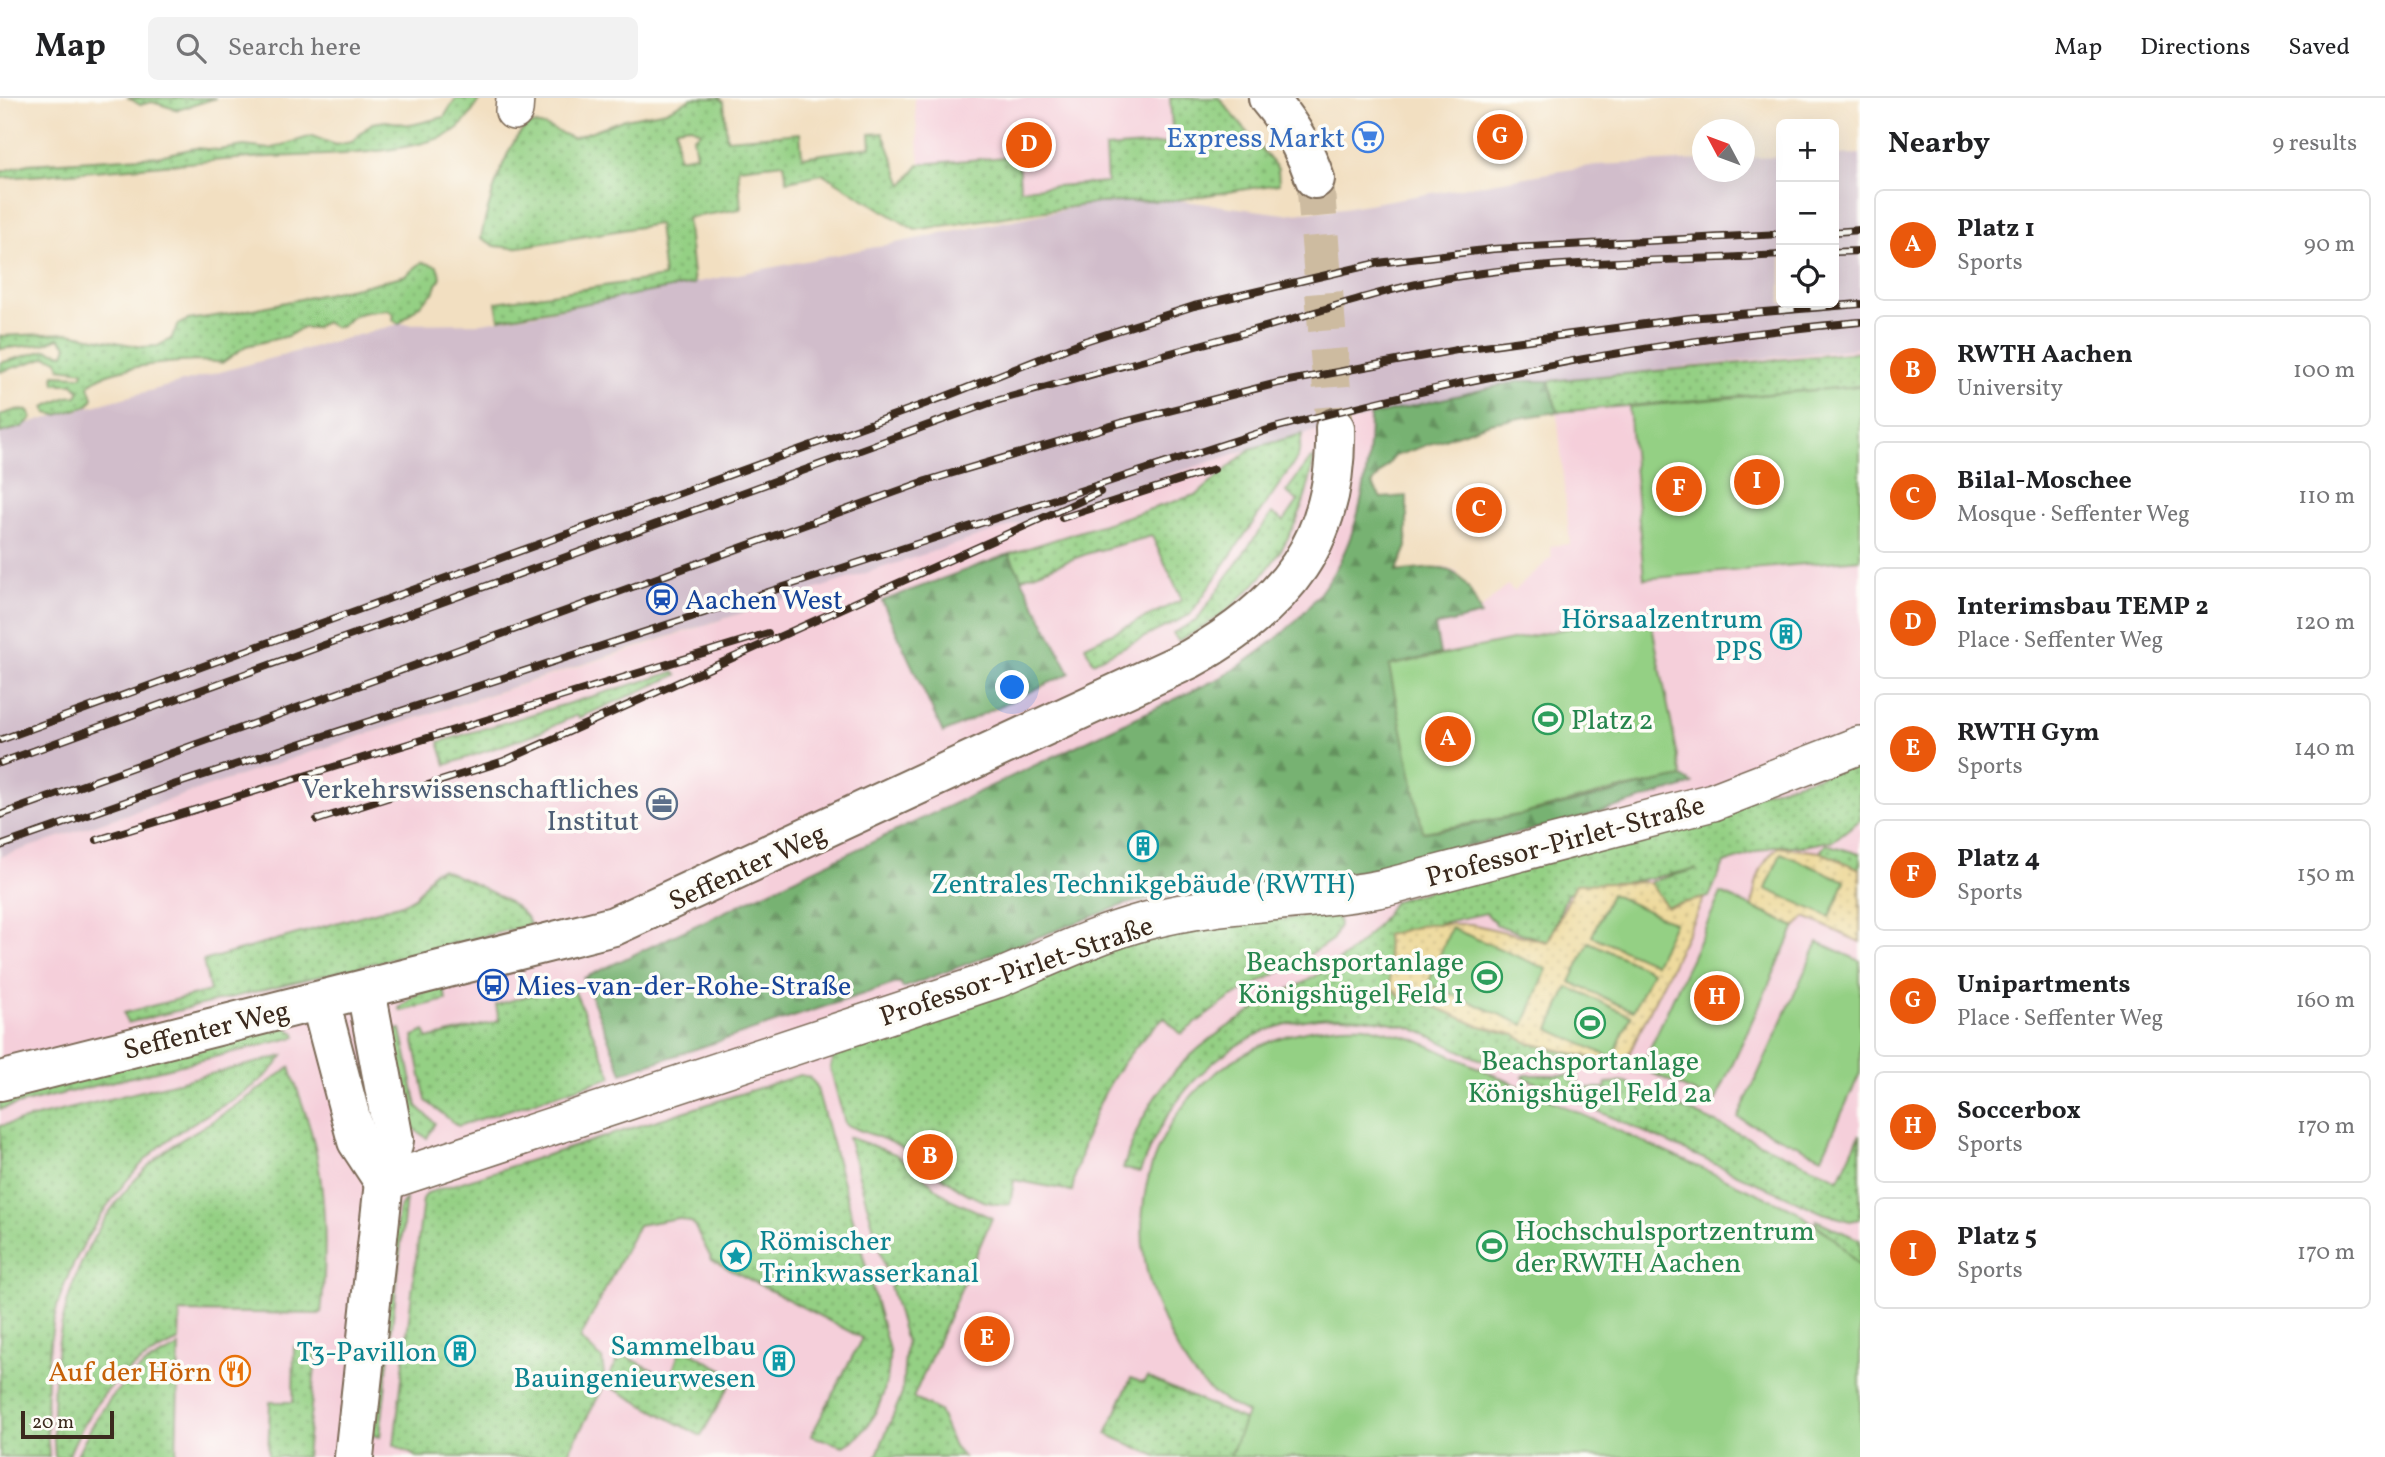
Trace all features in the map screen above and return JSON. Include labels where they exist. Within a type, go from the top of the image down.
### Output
[{"type":"street","points":[[1268,98],[1294,133],[1308,158],[1315,179]]},
{"type":"street","name":"Seffenter Weg","points":[[0,1081],[565,940],[625,921],[1165,671],[1226,638],[1278,595],[1312,546],[1327,509],[1336,469],[1335,428]]},
{"type":"street","name":"Professor-Pirlet-Straße","points":[[384,1182],[997,979],[1086,941],[1148,920],[1328,898],[1384,888],[1713,802],[1860,745]]},
{"type":"street","points":[[354,1457],[384,1182],[394,1140],[366,990]]},
{"type":"street","points":[[320,1001],[357,1141],[384,1182]]},
{"type":"shaded area","points":[[914,98],[1170,98],[1173,143],[1105,148],[1107,182],[1019,189],[1018,156],[920,164]]},
{"type":"shaded area","points":[[1860,154],[1860,348],[1549,381],[1519,381],[1370,416],[1250,449],[299,756],[0,857],[0,431],[399,324],[482,323],[537,314],[1098,203],[1176,200],[1285,214],[1344,208],[1596,165],[1692,160],[1692,182],[1755,182],[1755,158],[1776,157],[1776,308],[1839,308],[1839,155]]},
{"type":"shaded area","points":[[1860,348],[1860,1457],[0,1457],[0,857],[299,756],[953,543],[1250,449],[1370,416],[1395,456],[1372,484],[1381,498],[1407,496],[1407,547],[1396,572],[1443,567],[1457,572],[1480,610],[1507,585],[1514,591],[1552,557],[1550,546],[1570,544],[1557,412],[1549,381]]},
{"type":"green space","points":[[129,98],[216,98],[178,110],[152,102],[140,105]]},
{"type":"green space","points":[[456,98],[480,98],[469,117],[459,127],[440,138],[393,149],[0,178],[0,172],[28,164],[159,156],[195,148],[219,150],[244,146],[270,149],[312,136],[336,145],[351,142],[372,123],[386,121],[411,125],[444,117]]},
{"type":"green space","points":[[692,98],[720,98],[724,103],[727,139],[800,133],[802,157],[871,147],[870,134],[883,133],[903,185],[920,164],[1018,156],[1020,189],[1107,182],[1105,148],[1173,143],[1170,98],[1219,98],[1278,169],[1279,184],[1176,200],[1098,203],[915,230],[823,174],[787,181],[784,163],[738,168],[741,209],[687,218],[694,284],[499,319],[496,302],[664,277],[658,224],[513,248],[495,246],[481,238],[499,175],[506,157],[522,131],[531,125],[542,125],[573,138],[625,119],[666,111]],"holes":[[[690,126],[701,132],[693,137],[696,155],[678,158],[676,128]]]},
{"type":"green space","points":[[422,262],[437,266],[441,277],[433,293],[399,324],[393,320],[394,315],[389,310],[357,314],[342,326],[334,327],[325,322],[315,328],[302,328],[288,336],[246,346],[222,363],[173,362],[111,373],[89,386],[93,398],[88,406],[57,415],[47,413],[44,407],[67,397],[77,396],[80,391],[73,384],[55,384],[54,375],[82,376],[83,371],[60,368],[58,360],[47,357],[0,372],[0,363],[46,350],[64,354],[67,346],[59,338],[44,344],[0,349],[0,336],[69,333],[142,347],[158,346],[171,339],[179,324],[188,320],[367,285],[406,275]]},
{"type":"green space","points":[[1860,352],[1860,386],[1557,412],[1549,381]]},
{"type":"green space","points":[[1519,381],[1549,381],[1557,412],[1490,423],[1395,456],[1372,484],[1381,498],[1407,496],[1407,547],[1396,572],[1428,569],[1450,571],[1459,576],[1466,585],[1481,615],[1435,626],[1440,654],[1389,666],[1423,832],[1521,815],[1682,777],[1693,784],[1586,816],[1382,868],[1327,877],[1180,892],[1126,904],[903,988],[900,982],[622,1073],[584,978],[1220,678],[1289,628],[1315,600],[1335,570],[1351,537],[1361,501],[1368,461],[1370,416]]},
{"type":"green space","points":[[1860,386],[1860,559],[1644,579],[1629,407]]},
{"type":"green space","points":[[16,410],[28,411],[32,418],[22,427],[0,433],[0,415]]},
{"type":"green space","points":[[1302,434],[1298,457],[1190,615],[1093,662],[1085,646],[1182,600],[1152,536],[1089,553],[1020,579],[1009,554],[1198,494],[1250,449]]},
{"type":"green space","points":[[1311,458],[1314,458],[1308,488],[1298,516],[1269,567],[1229,608],[1178,641],[1173,633],[1196,621],[1272,513],[1284,521],[1298,501],[1286,492]]},
{"type":"green space","points":[[1009,554],[1070,673],[943,733],[882,601]]},
{"type":"green space","points":[[1649,611],[1682,777],[1602,793],[1523,814],[1423,832],[1389,666]]},
{"type":"green space","points":[[674,672],[677,675],[579,718],[577,715],[535,734],[446,765],[439,742]]},
{"type":"green space","points":[[1860,764],[1860,820],[1834,840],[1804,846],[1774,846],[1724,863],[1709,897],[1667,907],[1649,882],[1697,869],[1567,894],[1548,942],[1497,925],[1486,913],[1386,935],[1395,990],[1403,999],[1436,1007],[1477,1025],[1515,1035],[1529,1043],[1606,1062],[1493,1063],[1405,1026],[1359,1018],[1317,1018],[1278,1027],[1242,1043],[1210,1066],[1182,1095],[1159,1131],[1140,1172],[1123,1169],[1148,1109],[1180,1065],[1200,1047],[1248,1013],[1277,996],[1278,1000],[1289,994],[1288,990],[1319,974],[1348,954],[1374,929],[1394,901]]},
{"type":"green space","points":[[1826,844],[1860,854],[1860,869],[1820,852]]},
{"type":"green space","points":[[1781,853],[1845,881],[1830,917],[1766,889]]},
{"type":"green space","points":[[442,869],[506,900],[526,917],[530,925],[127,1023],[124,1013],[210,991],[203,961],[402,904],[416,896],[434,871]]},
{"type":"green space","points":[[1721,893],[1795,927],[1715,1102],[1641,1068]]},
{"type":"green space","points":[[1611,894],[1674,923],[1655,964],[1592,936]]},
{"type":"green space","points":[[1337,913],[1339,925],[1333,939],[1300,961],[1230,998],[1181,1034],[1164,1017],[1145,1036],[1115,1075],[1103,1096],[1085,1141],[1072,1191],[1014,1180],[1010,1204],[981,1200],[952,1184],[901,1147],[845,1124],[830,1067],[835,1054],[1128,942],[1182,930]]},
{"type":"green space","name":"Beachsportanlage Königshügel Feld 1","points":[[1451,928],[1547,969],[1524,1025],[1428,984]]},
{"type":"green space","points":[[1589,942],[1652,971],[1633,1011],[1570,982]]},
{"type":"green space","points":[[1818,942],[1860,961],[1860,1073],[1822,1157],[1738,1118]]},
{"type":"green space","points":[[571,983],[612,1077],[458,1126],[426,1101],[413,1036],[425,1031],[427,1039],[499,1021],[496,1005]]},
{"type":"green space","points":[[443,986],[446,1000],[401,1011],[399,1008],[417,994]]},
{"type":"green space","name":"Beachsportanlage Königshügel Feld 2a","points":[[1568,987],[1631,1016],[1612,1058],[1549,1029]]},
{"type":"green space","name":"Hochschulsportzentrum der RWTH Aachen","points":[[1365,1026],[1414,1039],[1797,1211],[1837,1241],[1860,1267],[1860,1457],[1230,1457],[1247,1413],[1205,1387],[1187,1366],[1164,1322],[1146,1266],[1143,1211],[1154,1160],[1177,1115],[1211,1077],[1255,1048],[1306,1031]]},
{"type":"green space","points":[[285,1027],[295,1033],[296,1037],[0,1109],[0,1094]]},
{"type":"green space","points":[[401,1029],[417,1106],[435,1123],[427,1138],[415,1130],[407,1117],[387,1032]]},
{"type":"green space","points":[[283,1056],[261,1080],[176,1134],[155,1151],[116,1194],[83,1245],[60,1298],[53,1324],[46,1390],[49,1457],[0,1457],[0,1126]]},
{"type":"green space","points":[[290,1067],[311,1130],[321,1182],[325,1248],[321,1314],[180,1312],[179,1341],[141,1362],[111,1386],[88,1417],[68,1457],[55,1457],[55,1370],[61,1329],[72,1289],[87,1251],[108,1215],[134,1181],[166,1150]]},
{"type":"green space","points":[[800,1075],[809,1077],[816,1085],[889,1350],[884,1392],[864,1430],[843,1446],[811,1436],[862,1338],[712,1260],[693,1223],[678,1218],[638,1225],[580,1339],[602,1359],[605,1382],[622,1354],[670,1379],[681,1347],[735,1376],[701,1436],[605,1384],[568,1453],[574,1457],[417,1457],[394,1445],[423,1199],[427,1193]]},
{"type":"green space","points":[[1578,1075],[1579,1088],[1605,1088],[1606,1083],[1625,1082],[1839,1179],[1860,1134],[1860,1219],[1850,1221],[1823,1213],[1523,1077]]},
{"type":"green space","points":[[848,1137],[895,1154],[950,1199],[992,1218],[913,1398],[939,1411],[954,1447],[963,1457],[876,1457],[902,1394],[906,1342]]},
{"type":"green space","points":[[406,1198],[380,1437],[372,1435],[398,1211]]},
{"type":"green space","points":[[1816,1220],[1860,1240],[1860,1267],[1837,1241],[1816,1224]]},
{"type":"green space","points":[[179,1346],[176,1457],[76,1457],[96,1419],[123,1384],[145,1365]]},
{"type":"green space","points":[[294,1346],[317,1348],[306,1457],[268,1457],[270,1402],[293,1402]]},
{"type":"green space","points":[[1147,1377],[1246,1421],[1230,1457],[1159,1457],[1106,1434],[1131,1378],[1143,1383]]},
{"type":"sand","points":[[1778,847],[1820,852],[1860,869],[1860,942],[1805,917],[1795,927],[1752,907],[1759,874],[1766,860]]},
{"type":"sand","points":[[1649,882],[1667,907],[1704,898],[1627,1058],[1618,1064],[1529,1043],[1515,1035],[1477,1025],[1436,1007],[1403,999],[1391,987],[1386,935],[1427,924],[1471,924],[1548,942],[1576,884]]},
{"type":"tunnel","points":[[1315,179],[1335,428]]},
{"type":"railway","points":[[1839,232],[1860,230]]},
{"type":"railway","points":[[0,740],[944,397],[1085,341],[1194,306],[1378,263],[1493,249],[1776,234]]},
{"type":"railway","points":[[1839,252],[1860,251]]},
{"type":"railway","points":[[0,763],[992,402],[1432,281],[1562,265],[1776,255]]},
{"type":"railway","points":[[0,815],[926,481],[1121,423],[1278,383],[1462,349],[1689,318],[1860,304]]},
{"type":"railway","points":[[0,846],[173,785],[1274,428],[1420,392],[1565,362],[1711,339],[1860,322]]},
{"type":"railway","points":[[1062,518],[1214,469]]},
{"type":"railway","points":[[317,820],[504,761],[1100,492]]},
{"type":"railway","points":[[97,840],[768,633]]},
{"type":"place","name":"Express Markt","points":[[1368,137]]},
{"type":"place","name":"Unipartments","points":[[1500,137]]},
{"type":"place","name":"Interimsbau TEMP 2","points":[[1029,145]]},
{"type":"place","name":"Platz 5","points":[[1757,482]]},
{"type":"place","name":"Platz 4","points":[[1679,489]]},
{"type":"place","name":"Bilal-Moschee","points":[[1479,510]]},
{"type":"place","name":"Aachen West","points":[[662,599]]},
{"type":"place","name":"Hörsaalzentrum PPS","points":[[1786,634]]},
{"type":"place","name":"Platz 2","points":[[1548,719]]},
{"type":"place","name":"Platz 1","points":[[1448,739]]},
{"type":"place","name":"Verkehrswissenschaftliches Institut","points":[[662,804]]},
{"type":"place","name":"Zentrales Technikgebäude (RWTH)","points":[[1143,846]]},
{"type":"place","name":"Beachsportanlage Königshügel Feld 1","points":[[1487,977]]},
{"type":"place","name":"Mies-van-der-Rohe-Straße","points":[[493,985]]},
{"type":"place","name":"Soccerbox","points":[[1717,998]]},
{"type":"place","name":"Beachsportanlage Königshügel Feld 2a","points":[[1590,1023]]},
{"type":"place","name":"RWTH Aachen","points":[[930,1157]]},
{"type":"place","name":"Hochschulsportzentrum der RWTH Aachen","points":[[1492,1246]]},
{"type":"place","name":"Römischer Trinkwasserkanal","points":[[736,1256]]},
{"type":"place","name":"RWTH Gym","points":[[987,1339]]},
{"type":"place","name":"T3-Pavillon","points":[[460,1351]]},
{"type":"place","name":"Sammelbau Bauingenieurwesen","points":[[779,1361]]},
{"type":"place","name":"Auf der Hörn","points":[[235,1371]]}]
